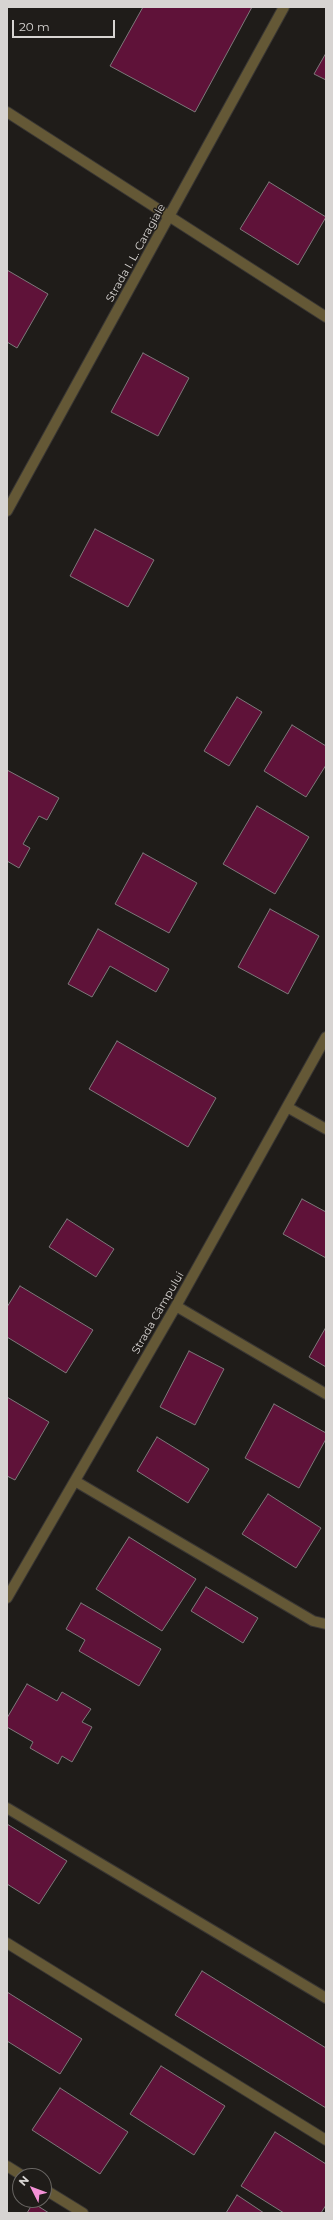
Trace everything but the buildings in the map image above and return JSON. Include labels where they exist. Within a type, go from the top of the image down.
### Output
[{"type":"street","name":"Strada I. L. Caragiale","points":[[7,511],[170,217],[284,7]]},
{"type":"street","points":[[7,112],[326,317]]},
{"type":"street","name":"Strada Câmpului","points":[[7,1598],[176,1306],[326,1037]]},
{"type":"street","points":[[287,1106],[326,1130]]},
{"type":"street","points":[[176,1306],[326,1394]]},
{"type":"street","points":[[75,1480],[313,1621],[326,1624]]},
{"type":"street","points":[[7,1808],[326,1998]]},
{"type":"street","points":[[7,1943],[326,2140]]},
{"type":"street","points":[[52,2194],[84,2213]]}]
